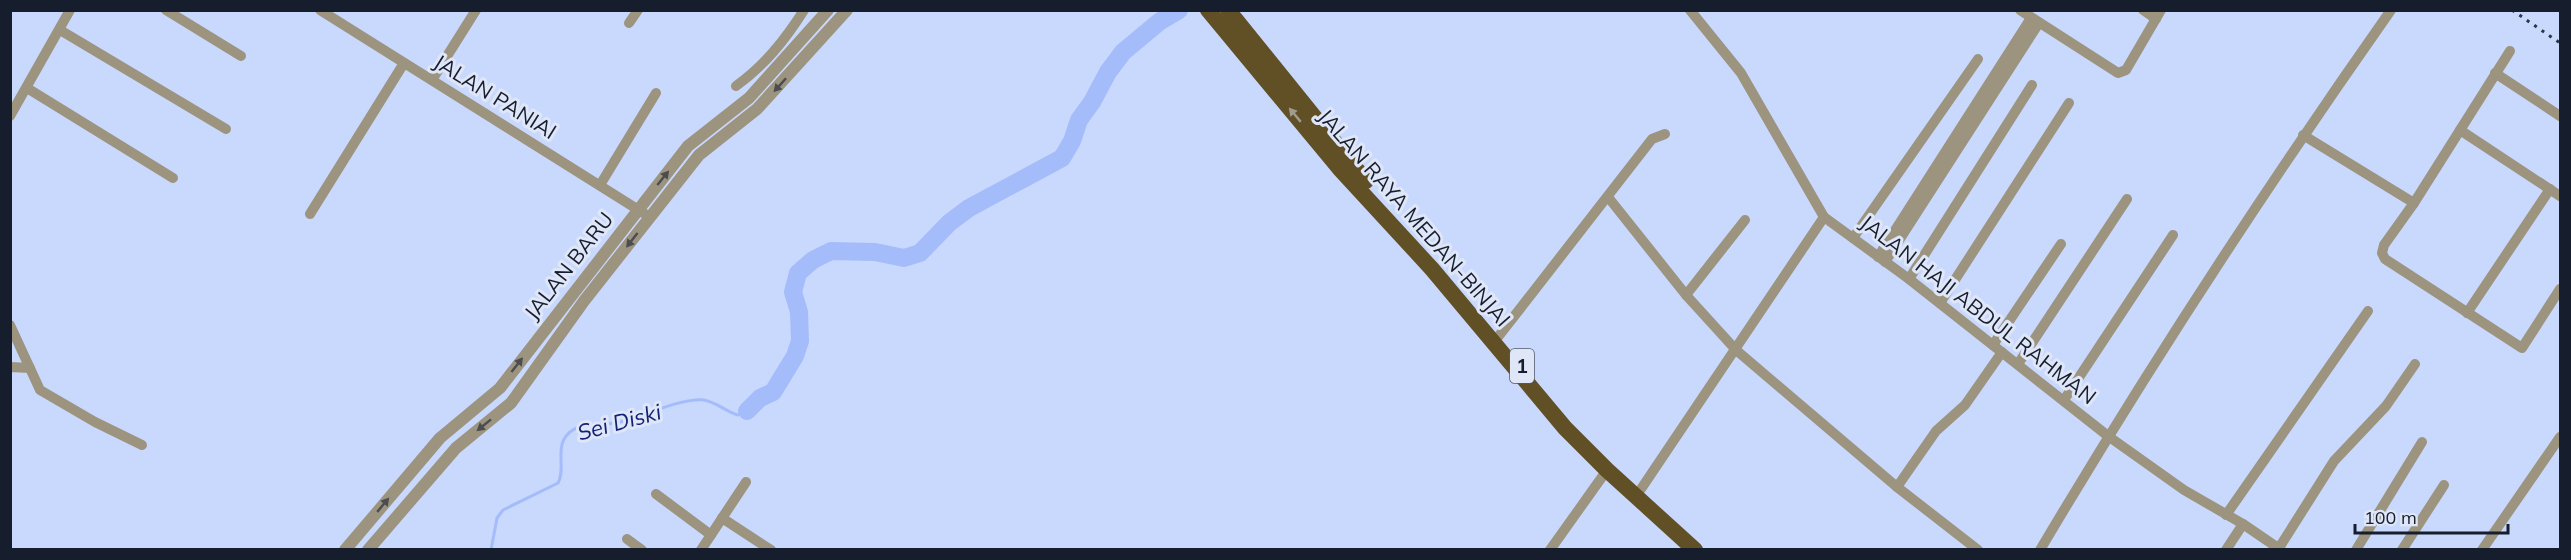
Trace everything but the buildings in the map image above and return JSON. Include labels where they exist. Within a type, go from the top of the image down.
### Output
[{"type":"highway","name":"JALAN RAYA MEDAN-BINJAI","points":[[1208,10],[1237,32],[1439,263],[1498,337],[1571,422],[1641,489],[1653,507],[1695,549]]},
{"type":"highway","name":"JALAN RAYA MEDAN-BINJAI","points":[[1228,10],[1237,32],[1339,168],[1432,269],[1541,401],[1607,471],[1709,549]]},
{"type":"street","points":[[10,116],[70,10]]},
{"type":"street","points":[[166,10],[241,56]]},
{"type":"street","name":"JALAN PANIAI","points":[[320,10],[650,217]]},
{"type":"street","points":[[432,80],[476,10]]},
{"type":"street","points":[[629,23],[638,10]]},
{"type":"street","points":[[736,86],[783,51],[804,10]]},
{"type":"street","name":"JALAN BARU","points":[[345,549],[440,438],[500,388],[688,146],[749,98],[783,51],[828,10]]},
{"type":"street","name":"JALAN BARU","points":[[368,549],[456,448],[511,403],[584,301],[699,155],[757,109],[847,10]]},
{"type":"street","points":[[1641,489],[1824,217],[1741,73],[1690,10]]},
{"type":"street","points":[[2020,10],[2118,74],[2126,70],[2158,15],[2143,10]]},
{"type":"street","points":[[2040,549],[2108,436],[2303,135],[2391,10]]},
{"type":"street","points":[[1882,260],[2035,21]]},
{"type":"street","points":[[60,30],[226,129]]},
{"type":"street","points":[[783,51],[799,64]]},
{"type":"street","points":[[2510,51],[2385,245],[2383,257],[2522,348],[2560,289]]},
{"type":"street","points":[[1853,238],[1978,59]]},
{"type":"street","points":[[310,214],[404,63]]},
{"type":"street","points":[[2495,73],[2560,116]]},
{"type":"street","points":[[1909,279],[2032,85]]},
{"type":"street","points":[[27,88],[173,178]]},
{"type":"street","points":[[600,185],[656,93]]},
{"type":"street","points":[[1940,303],[2069,103]]},
{"type":"street","points":[[2460,130],[2560,196]]},
{"type":"street","points":[[1498,337],[1652,139],[1665,134]]},
{"type":"street","points":[[2303,135],[2414,203]]},
{"type":"street","points":[[2467,313],[2550,189]]},
{"type":"street","points":[[1608,197],[1686,295],[1736,350],[1897,487],[1978,549]]},
{"type":"street","points":[[2018,364],[2127,199]]},
{"type":"street","name":"JALAN HAJI ABDUL RAHMAN","points":[[1824,217],[1909,279],[2108,436],[2184,490],[2243,524],[2280,549]]},
{"type":"street","points":[[1686,295],[1745,220]]},
{"type":"street","points":[[2064,399],[2173,235]]},
{"type":"street","points":[[1993,345],[2061,244]]},
{"type":"street","points":[[2226,515],[2368,311]]},
{"type":"street","points":[[10,325],[24,350],[37,385],[45,393],[142,445]]},
{"type":"street","points":[[1897,487],[1936,431],[1965,405],[2002,352]]},
{"type":"street","points":[[2280,549],[2334,461],[2386,406],[2415,364]]},
{"type":"street","points":[[10,367],[30,366]]},
{"type":"street","points":[[2482,549],[2560,436]]},
{"type":"street","points":[[2356,549],[2422,442]]},
{"type":"street","points":[[1550,549],[1607,471]]},
{"type":"street","points":[[701,549],[746,482]]},
{"type":"street","points":[[2402,549],[2444,485]]},
{"type":"street","points":[[656,494],[711,535]]},
{"type":"street","points":[[722,518],[771,549]]},
{"type":"street","points":[[2226,549],[2243,524]]},
{"type":"street","points":[[627,539],[642,549]]},
{"type":"waterway","points":[[747,411],[760,398],[773,392],[795,356],[800,341],[799,312],[793,292],[798,273],[813,260],[831,251],[875,252],[904,258],[920,253],[949,223],[969,208],[1062,158],[1072,141],[1079,120],[1123,52],[1159,22],[1179,10]]},
{"type":"waterway","name":"Sei Diski","points":[[491,550],[497,518],[503,510],[558,483],[563,440],[572,431],[584,426],[620,422],[685,401],[708,401],[738,415],[747,411]]},
{"type":"railway","points":[[2512,10],[2560,43]]}]
